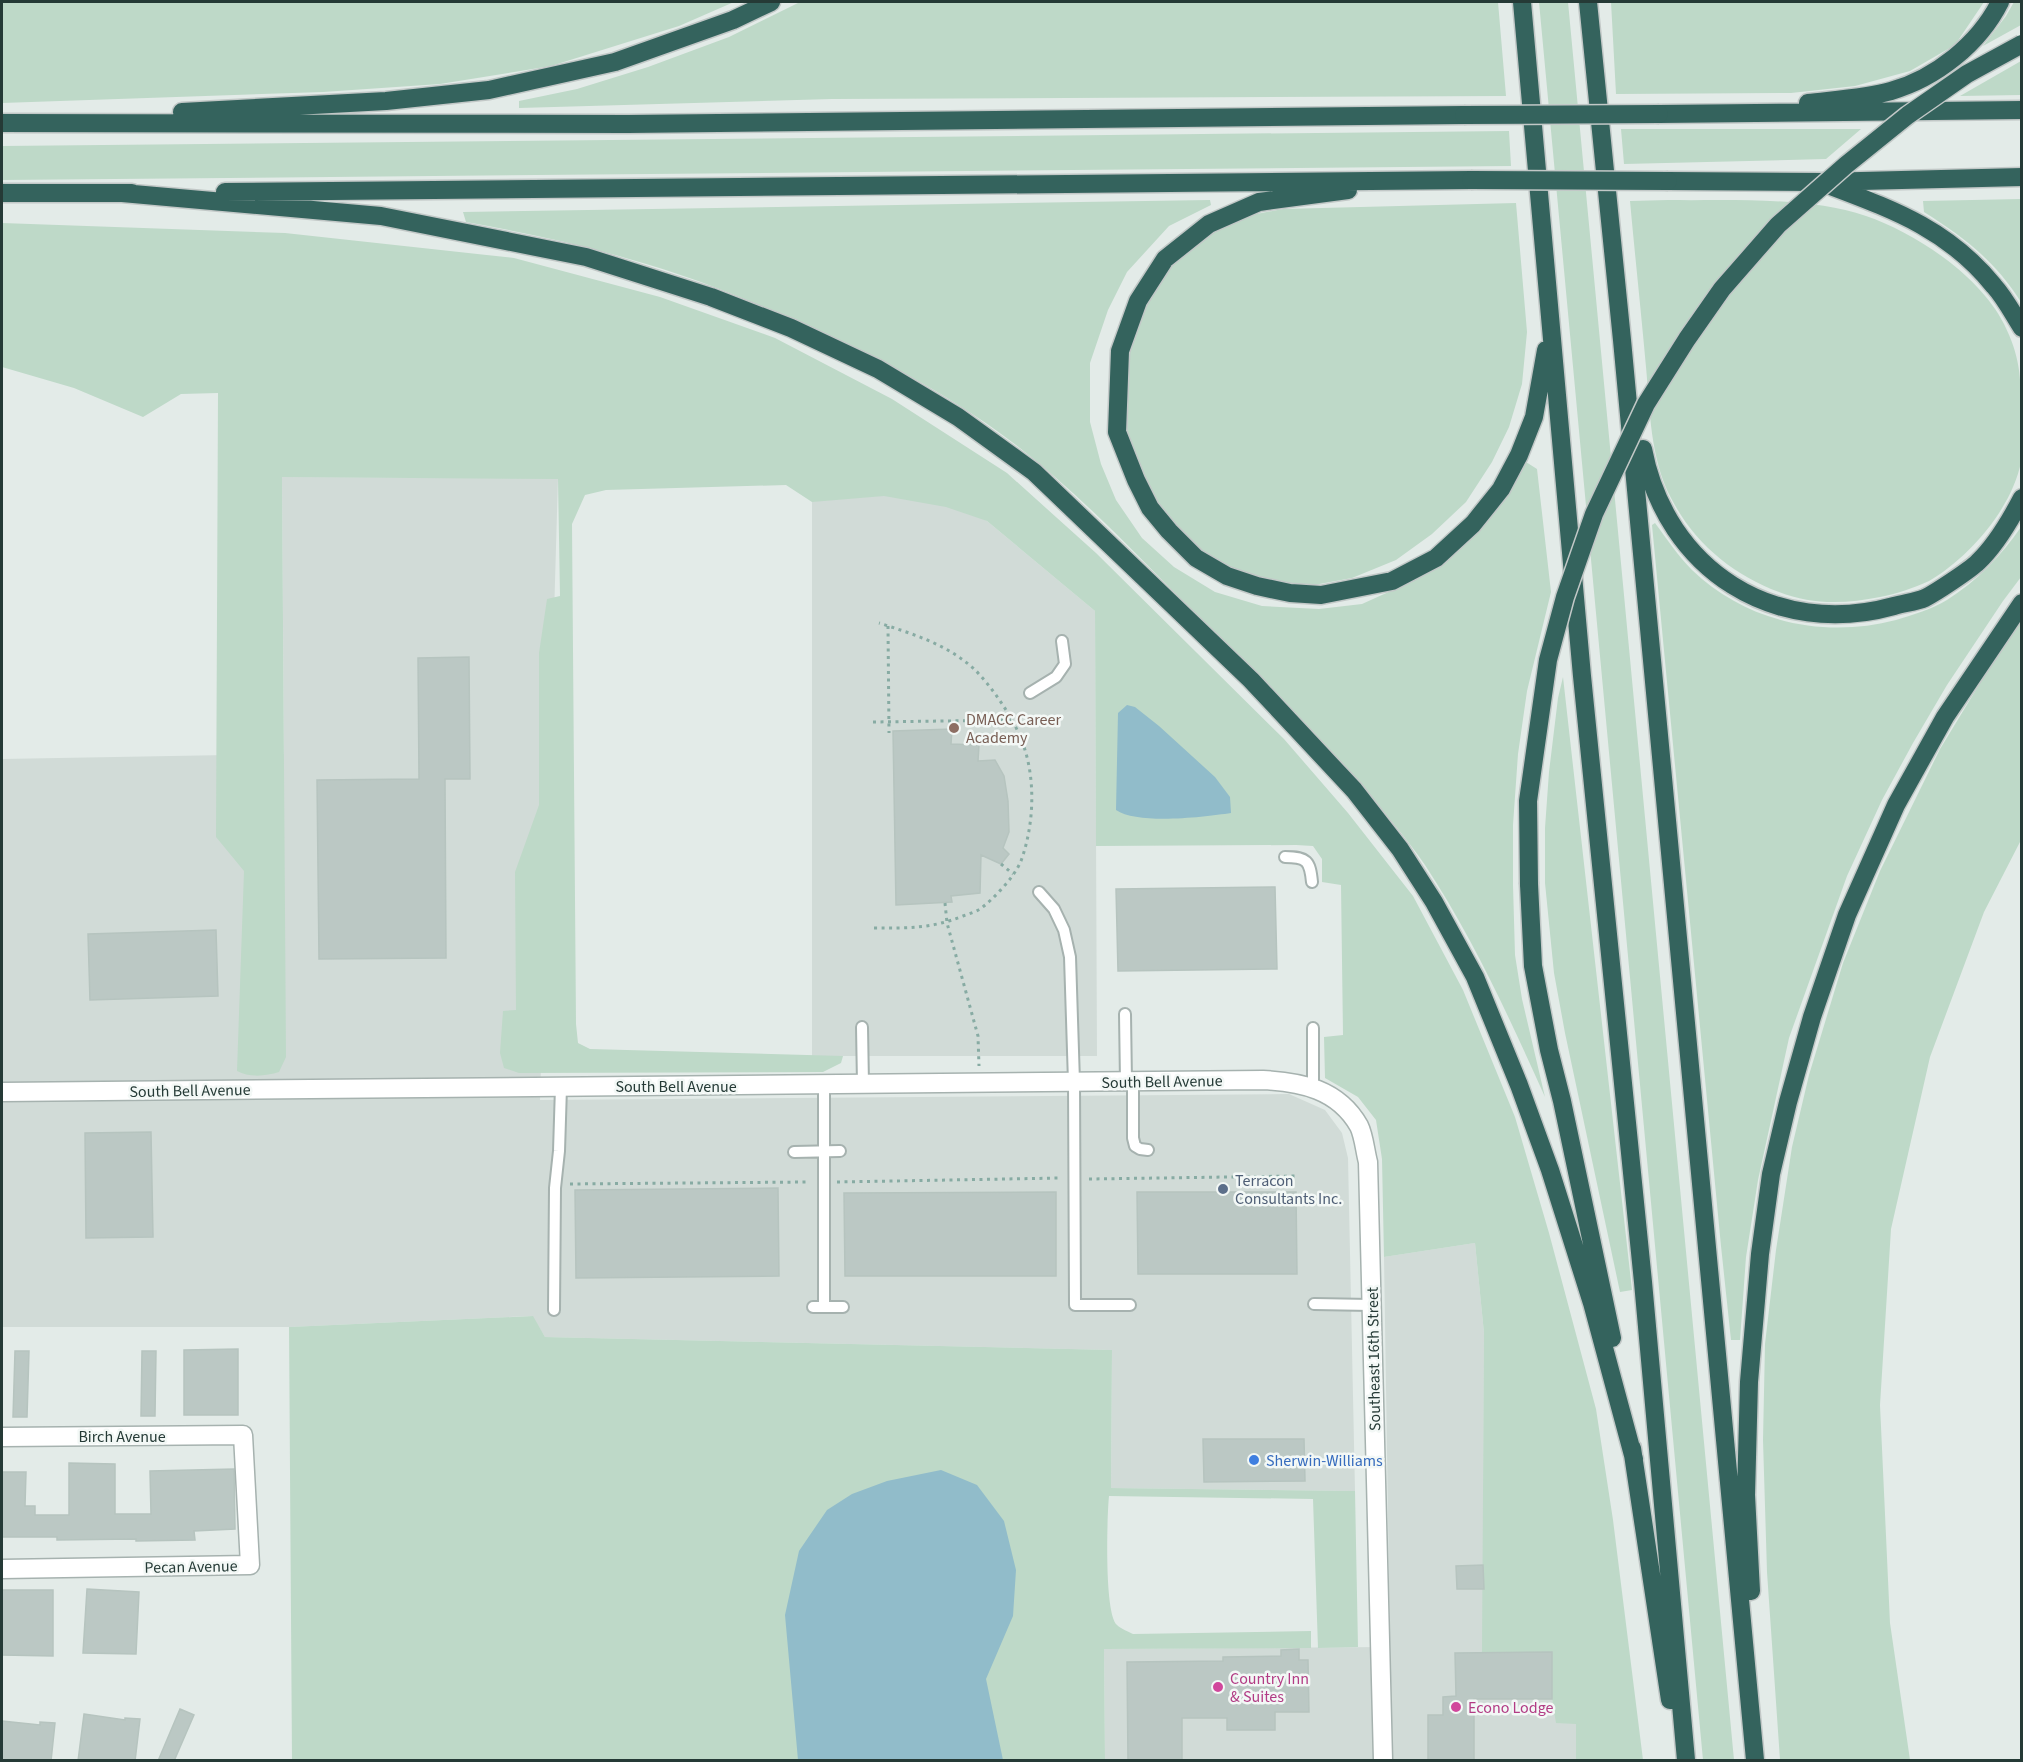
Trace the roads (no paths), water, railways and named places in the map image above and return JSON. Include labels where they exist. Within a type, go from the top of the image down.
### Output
[{"type":"highway","points":[[2,122],[386,101],[489,90],[615,62],[733,20],[771,2]]},
{"type":"highway","points":[[1522,2],[1582,676],[1646,1305],[1686,1761]]},
{"type":"highway","points":[[1588,2],[1622,340],[1755,1761]]},
{"type":"highway","points":[[1592,41],[1594,2]]},
{"type":"highway","points":[[1730,114],[1890,92],[1925,78],[1953,60],[1975,37],[2000,2]]},
{"type":"highway","points":[[1679,1761],[1634,1459],[1605,1300],[1549,1050],[1533,966],[1528,801],[1548,660],[1565,597],[1593,514],[1647,404],[1687,339],[1722,289],[1778,225],[1846,165],[1908,116],[1967,74],[2022,44]]},
{"type":"highway","points":[[2,122],[628,124],[2022,110]]},
{"type":"highway","points":[[2,193],[1428,180],[1821,182],[2022,177]]},
{"type":"highway","points":[[1428,180],[1260,202],[1209,224],[1166,259],[1138,301],[1120,351],[1117,432],[1150,508],[1196,558],[1227,576],[1257,586],[1290,593],[1321,595],[1392,580],[1436,558],[1480,515],[1501,489],[1534,417],[1550,328]]},
{"type":"highway","points":[[1821,182],[1920,222],[1960,250],[1995,286],[2022,328]]},
{"type":"highway","points":[[122,193],[381,216],[586,257],[711,297],[791,328],[878,369],[958,417],[1034,472],[1267,697],[1354,790],[1400,849],[1434,902],[1475,977],[1550,1170],[1592,1303],[1634,1459]]},
{"type":"highway","points":[[1622,340],[1647,474],[1667,519],[1695,556],[1732,586],[1777,607],[1823,615],[1869,613],[1925,598],[1978,562],[2010,522],[2022,498]]},
{"type":"highway","points":[[1760,1761],[1746,1495],[1749,1382],[1760,1254],[1771,1174],[1812,1017],[1852,905],[1896,805],[1945,717],[2022,603]]},
{"type":"street","name":"South Bell Avenue","points":[[2,1092],[1263,1080],[1294,1082],[1323,1091],[1344,1108]]},
{"type":"street","name":"Southeast 16th Street","points":[[1344,1108],[1359,1127],[1368,1162],[1383,1761]]},
{"type":"street","name":"Birch Avenue","points":[[2,1437],[243,1435]]},
{"type":"street","name":"Pecan Avenue","points":[[2,1569],[250,1565],[243,1435]]},
{"type":"lane","points":[[1030,693],[1056,677],[1065,664],[1062,641]]},
{"type":"lane","points":[[1285,857],[1295,857],[1307,862],[1310,866],[1312,882]]},
{"type":"lane","points":[[1039,892],[1054,909],[1064,930],[1070,957],[1074,1082],[1075,1305],[1130,1305]]},
{"type":"lane","points":[[1125,1014],[1133,1138],[1135,1146],[1148,1150]]},
{"type":"lane","points":[[862,1027],[863,1084]]},
{"type":"lane","points":[[1313,1028],[1313,1088]]},
{"type":"lane","points":[[824,1084],[824,1182],[819,1307],[843,1307]]},
{"type":"lane","points":[[554,1310],[556,1184],[561,1087]]},
{"type":"lane","points":[[794,1152],[840,1151]]},
{"type":"lane","points":[[1314,1304],[1371,1305]]},
{"type":"water","points":[[1127,705],[1135,707],[1159,726],[1215,777],[1230,797],[1231,813],[1155,819],[1126,815],[1116,810],[1118,713]]},
{"type":"water","points":[[941,1470],[977,1485],[1004,1521],[1016,1570],[1013,1616],[986,1679],[1003,1760],[798,1760],[785,1615],[799,1551],[827,1510],[852,1494],[887,1481]]},
{"type":"place","name":"DMACC Career Academy","points":[[954,728]]},
{"type":"place","name":"Terracon Consultants Inc.","points":[[1223,1189]]},
{"type":"place","name":"Sherwin-Williams","points":[[1254,1460]]},
{"type":"place","name":"Country Inn & Suites","points":[[1218,1687]]},
{"type":"place","name":"Econo Lodge","points":[[1456,1707]]}]
